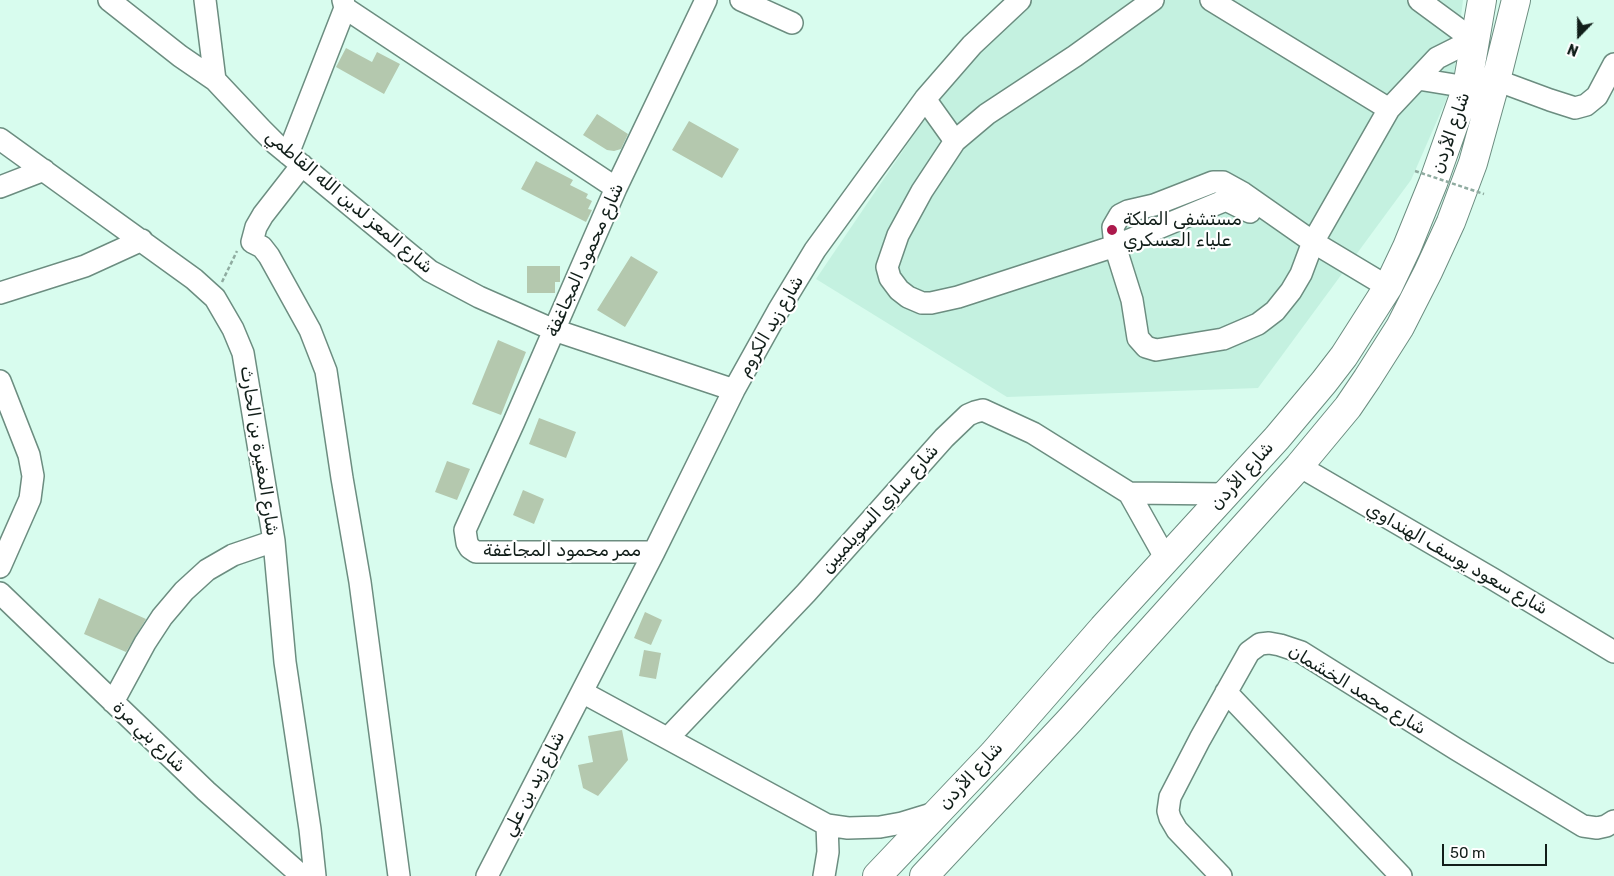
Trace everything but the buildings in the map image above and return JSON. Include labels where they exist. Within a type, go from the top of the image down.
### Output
[{"type":"highway","name":"شارع الأردن","points":[[877,876],[993,754],[1226,494],[1324,382],[1363,328],[1388,287],[1434,183],[1467,87],[1482,0]]},
{"type":"highway","name":"شارع الأردن","points":[[924,876],[1070,720],[1299,466],[1348,407],[1400,327],[1451,222],[1473,164],[1516,0]]},
{"type":"street","name":"شارع المعز لدين الله الفاطمي","points":[[109,0],[180,56],[215,80],[261,130],[430,271],[479,297],[554,330],[734,390]]},
{"type":"street","points":[[205,0],[215,80]]},
{"type":"street","name":"شارع محمود المجاغفة","points":[[468,521],[514,422],[616,188],[706,0]]},
{"type":"street","points":[[741,0],[792,23]]},
{"type":"street","name":"شارع زيد الكروم","points":[[582,692],[734,390],[815,250],[925,99],[972,45],[1020,0]]},
{"type":"street","points":[[1115,246],[958,297],[931,303],[922,303],[908,297],[899,290],[890,278],[887,266],[898,234],[922,190],[955,140],[987,114],[1153,0]]},
{"type":"street","points":[[1211,0],[1389,109]]},
{"type":"street","points":[[1418,0],[1475,45]]},
{"type":"street","points":[[399,876],[360,582],[326,371],[310,330],[269,256],[262,248],[252,242],[256,227],[295,159],[344,4],[616,188]]},
{"type":"street","points":[[1388,287],[1313,242],[1243,193],[1223,182],[1213,182],[1154,205],[1128,211],[1120,215],[1114,227],[1115,246],[1132,300],[1138,338],[1146,347],[1156,350],[1223,338],[1258,324],[1275,312],[1302,274],[1313,242],[1389,109],[1437,58],[1457,48],[1475,45]]},
{"type":"street","points":[[1496,80],[1575,108],[1586,105],[1597,96],[1614,64]]},
{"type":"street","points":[[1418,79],[1467,87]]},
{"type":"street","points":[[925,99],[955,140]]},
{"type":"street","name":"شارع المغيرة بن الحارث","points":[[0,139],[194,279],[215,298],[233,329],[243,353],[274,540],[285,662],[300,756],[315,876]]},
{"type":"street","points":[[0,188],[44,170]]},
{"type":"street","points":[[0,293],[85,266],[142,240]]},
{"type":"street","points":[[0,381],[28,454],[33,476],[30,499],[0,567]]},
{"type":"street","name":"شارع ساري السويلميين","points":[[668,738],[806,593],[916,468],[968,415],[983,410],[1005,420],[1040,437],[1129,493],[1166,559]]},
{"type":"street","name":"شارع سعود يوسف الهنداوي","points":[[1299,466],[1509,588],[1614,652]]},
{"type":"street","points":[[1129,493],[1226,494]]},
{"type":"street","name":"ممر محمود المجاغفة","points":[[468,521],[465,537],[470,548],[476,552],[654,552]]},
{"type":"street","points":[[113,702],[145,643],[162,617],[184,591],[207,570],[233,555],[274,540]]},
{"type":"street","name":"شارع بني مرة","points":[[0,592],[206,791],[302,876]]},
{"type":"street","name":"شارع محمد الخشمان","points":[[1221,876],[1177,830],[1168,811],[1170,797],[1249,652],[1260,644],[1280,644],[1301,652],[1583,826],[1597,828],[1606,826],[1614,821]]},
{"type":"street","points":[[582,692],[827,825],[848,828],[880,826],[938,812]]},
{"type":"street","name":"شارع زيد بن علي","points":[[487,876],[582,692]]},
{"type":"street","points":[[1226,692],[1402,876]]},
{"type":"street","points":[[824,876],[828,852],[827,825]]},
{"type":"path","points":[[1415,170],[1484,194]]},
{"type":"path","points":[[215,298],[227,269],[238,250],[245,242],[252,242]]},
{"type":"shaded area","name":"مستشفى الملكة علياء العسكري","points":[[1028,0],[1463,0],[1453,84],[1411,180],[1258,388],[1007,397],[816,279],[980,37]]},
{"type":"place","name":"مستشفى الملكة علياء العسكري","points":[[1112,230]]}]
